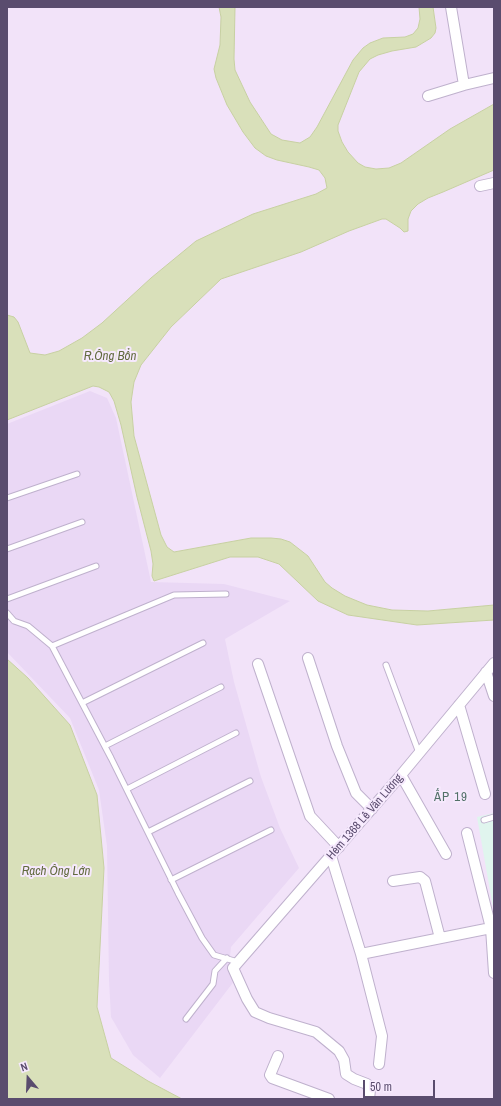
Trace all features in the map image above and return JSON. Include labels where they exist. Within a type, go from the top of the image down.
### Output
[{"type":"street","points":[[452,7],[464,85]]},
{"type":"street","points":[[428,96],[494,78]]},
{"type":"street","points":[[480,186],[494,183]]},
{"type":"street","points":[[308,658],[336,746],[356,793],[372,809]]},
{"type":"street","name":"Hẻm 1368 Lê Văn Lương","points":[[236,965],[401,776],[459,705],[490,677],[494,663]]},
{"type":"street","points":[[258,664],[310,816],[339,846]]},
{"type":"street","points":[[490,677],[494,696]]},
{"type":"street","points":[[459,705],[485,794]]},
{"type":"street","points":[[401,776],[446,854]]},
{"type":"street","points":[[467,833],[491,928],[494,973]]},
{"type":"street","points":[[331,856],[361,954],[382,1036],[379,1064]]},
{"type":"street","points":[[393,881],[420,877],[425,881],[440,938]]},
{"type":"street","points":[[361,954],[491,928]]},
{"type":"street","points":[[236,965],[238,979],[255,1012],[269,1018],[316,1032],[339,1051],[344,1060],[346,1074],[354,1079],[368,1084],[370,1090],[369,1099]]},
{"type":"street","points":[[278,1056],[270,1075],[272,1078],[329,1099]]},
{"type":"lane","points":[[7,498],[77,474]]},
{"type":"lane","points":[[7,549],[82,522]]},
{"type":"lane","points":[[7,599],[96,566]]},
{"type":"lane","points":[[52,646],[174,595],[226,594]]},
{"type":"lane","points":[[7,613],[14,621],[28,626],[52,646],[105,746],[171,880],[202,938],[214,955],[227,958],[236,965]]},
{"type":"lane","points":[[82,703],[203,643]]},
{"type":"lane","points":[[386,665],[419,754]]},
{"type":"lane","points":[[105,746],[221,688]]},
{"type":"lane","points":[[126,789],[236,733]]},
{"type":"lane","points":[[148,832],[250,781]]},
{"type":"lane","points":[[484,820],[494,817]]},
{"type":"lane","points":[[171,880],[271,830]]},
{"type":"lane","points":[[186,1019],[212,984],[215,971],[227,958]]},
{"type":"shaded area","points":[[90,391],[107,398],[116,418],[151,582],[224,584],[290,601],[225,639],[234,682],[261,777],[280,828],[299,868],[231,947],[229,966],[235,980],[160,1078],[133,1055],[111,1017],[107,846],[99,790],[70,718],[7,652],[7,424]]},
{"type":"shaded area","points":[[494,813],[494,913],[477,817]]},
{"type":"water","name":"R.Ông Bổn","points":[[219,7],[235,7],[235,70],[250,102],[271,134],[282,140],[300,143],[310,137],[317,127],[353,60],[363,48],[370,43],[383,38],[405,37],[413,34],[418,28],[420,19],[419,7],[433,7],[436,28],[435,33],[431,38],[416,47],[378,55],[370,59],[359,72],[338,125],[338,131],[342,142],[348,152],[358,163],[365,167],[376,169],[389,168],[401,163],[450,129],[494,104],[494,170],[428,198],[418,204],[411,211],[408,219],[408,231],[404,232],[386,219],[382,219],[349,231],[301,252],[221,279],[171,327],[141,365],[134,382],[131,402],[134,436],[161,535],[167,547],[174,552],[251,538],[281,539],[290,542],[308,556],[325,582],[332,588],[345,596],[367,605],[392,610],[428,611],[494,605],[494,620],[417,625],[348,615],[318,601],[279,564],[258,557],[230,557],[154,581],[152,576],[153,564],[151,551],[121,425],[114,401],[109,392],[93,386],[7,420],[7,315],[14,317],[18,322],[30,353],[45,355],[59,351],[82,338],[102,323],[151,278],[196,241],[253,214],[316,194],[327,188],[325,178],[319,170],[266,156],[255,148],[243,132],[227,105],[214,69],[220,45],[221,17]]},
{"type":"water","name":"Rạch Ông Lớn","points":[[7,659],[28,678],[70,725],[97,795],[104,868],[97,1007],[111,1058],[148,1081],[182,1099],[7,1099]]},
{"type":"district","name":"ẤP 19","points":[[451,798]]}]
